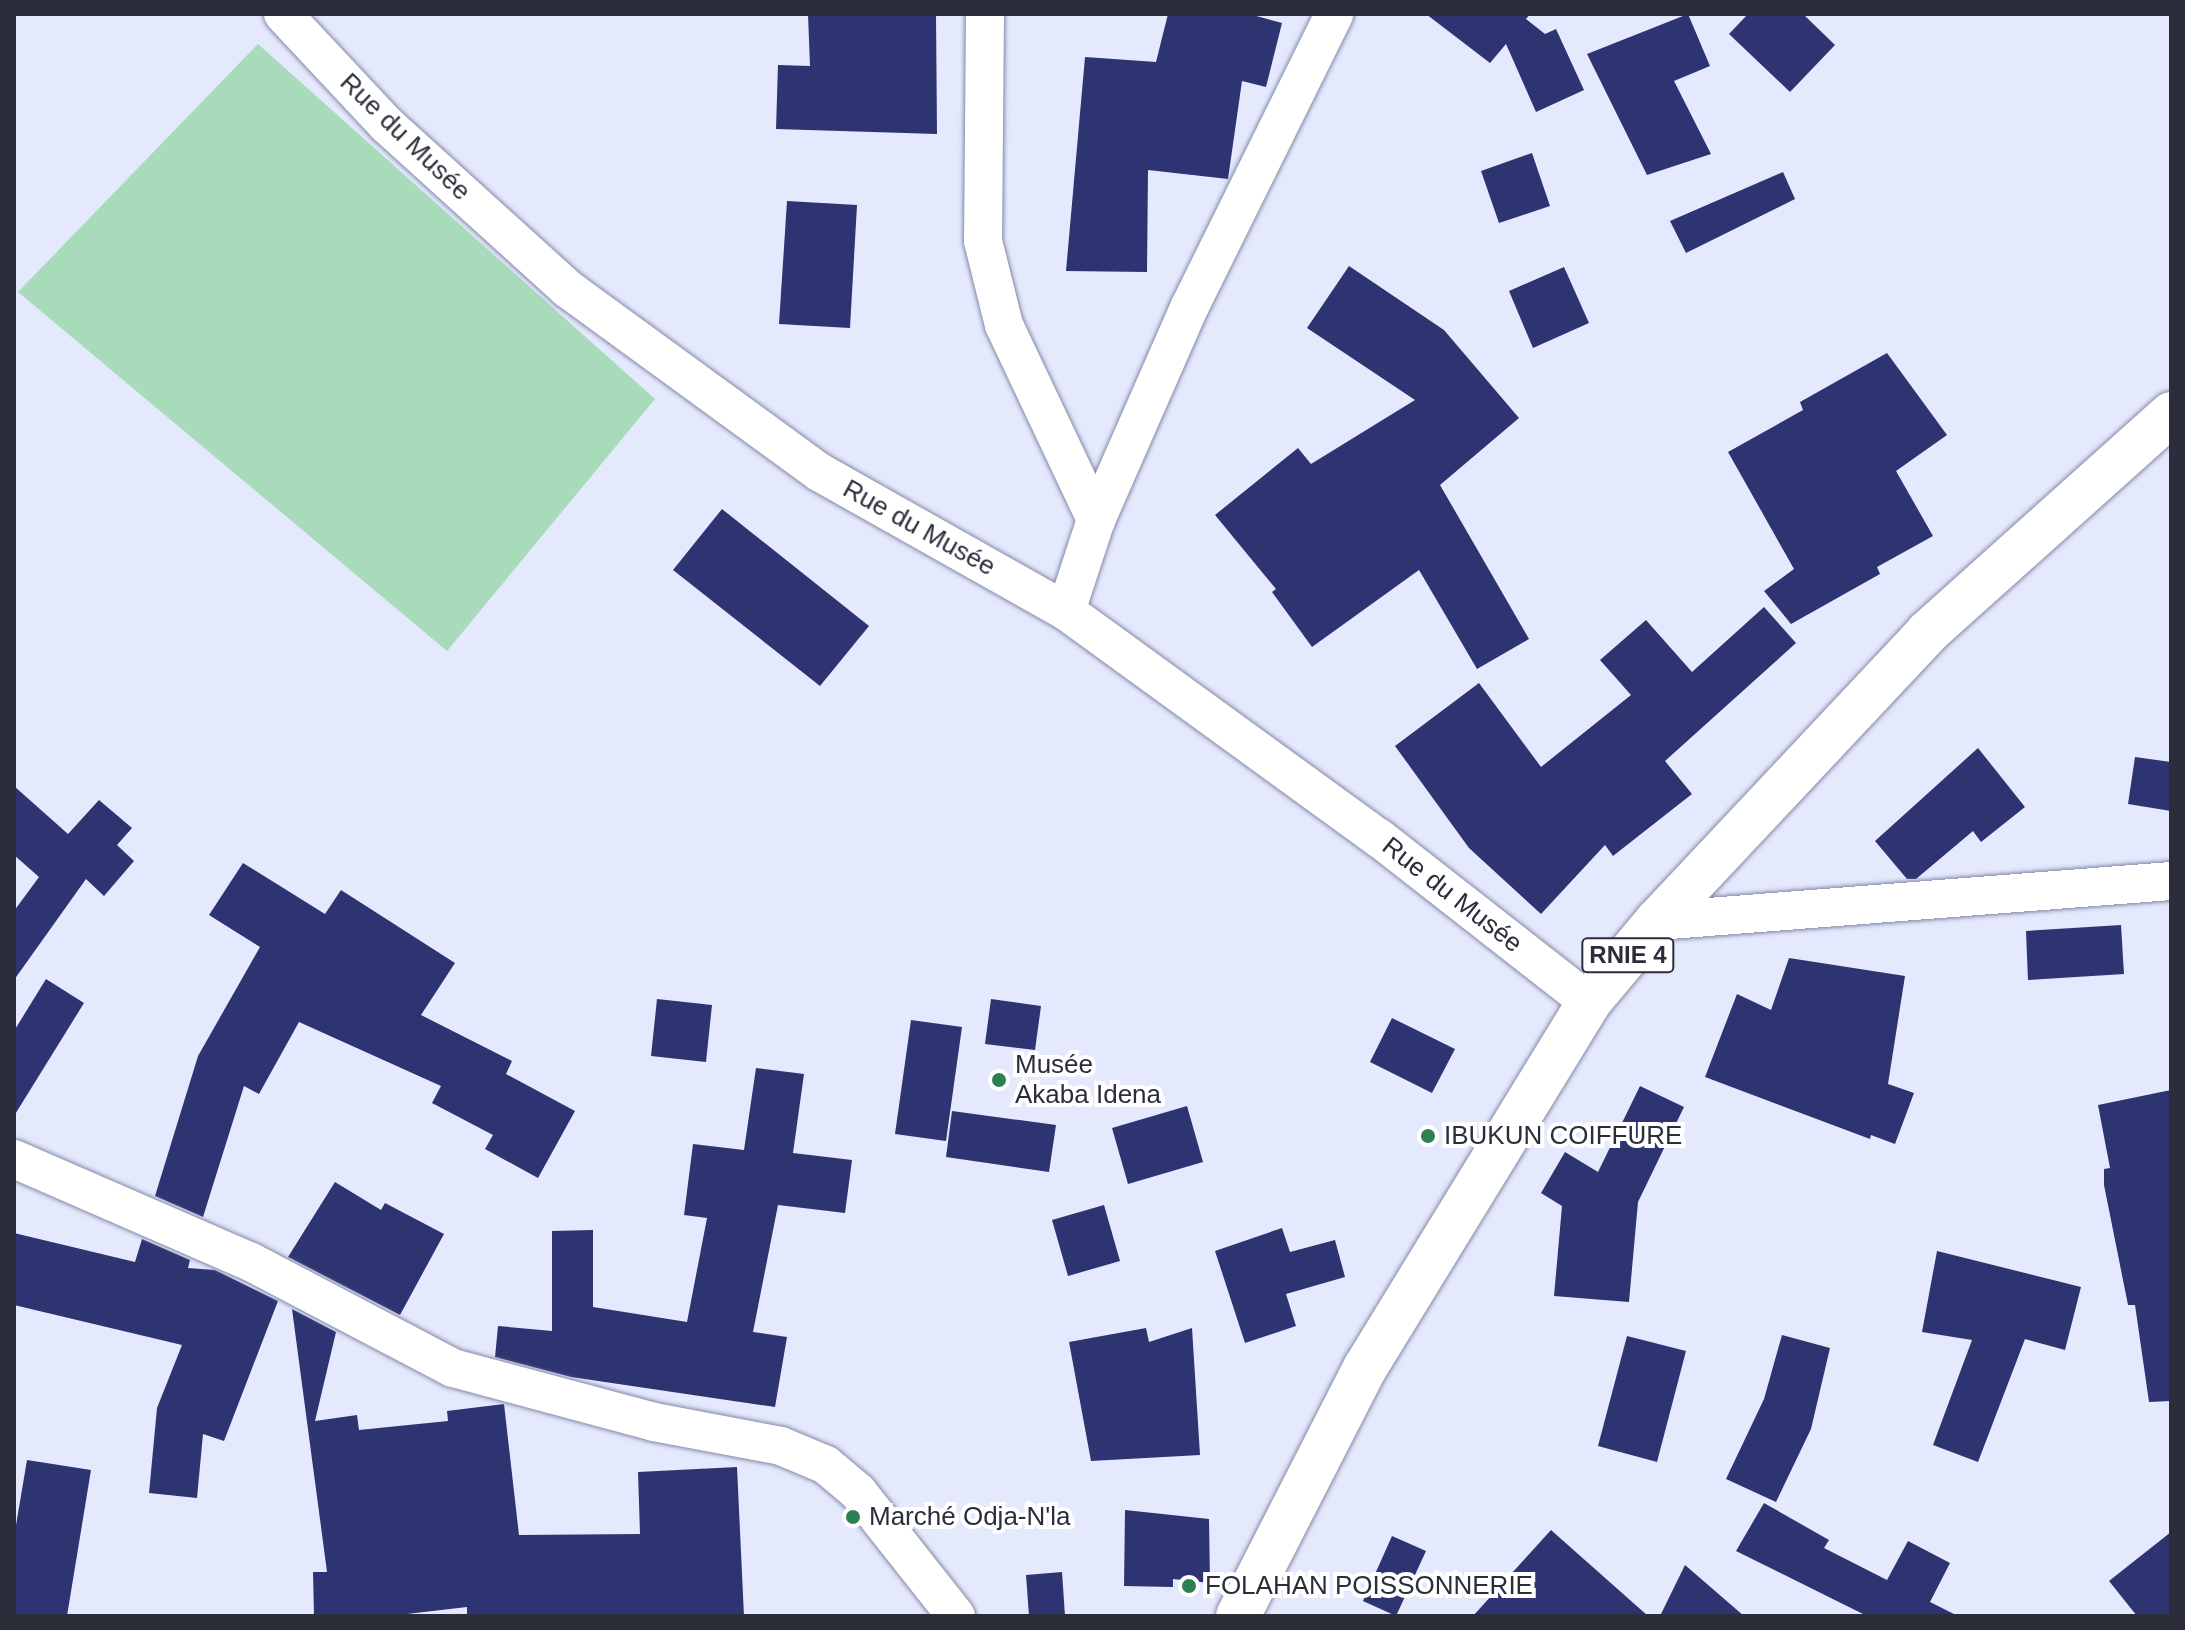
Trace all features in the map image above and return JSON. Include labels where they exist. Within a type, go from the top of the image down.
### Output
[{"type":"main road","name":"RNIE 4","points":[[1238,1616],[1365,1368],[1589,1002],[1657,921],[1927,633],[2171,414]]},
{"type":"street","name":"Rue du Musée","points":[[283,14],[387,125],[568,289],[819,472],[1066,611],[1379,838],[1589,1002]]},
{"type":"street","points":[[985,14],[983,241],[1004,325],[1096,520]]},
{"type":"street","points":[[1066,611],[1096,520],[1190,306],[1334,14]]},
{"type":"street","points":[[1657,921],[2171,881]]},
{"type":"street","points":[[14,1159],[251,1262],[453,1368],[654,1422],[781,1446],[826,1465],[858,1492],[956,1616]]},
{"type":"green space","points":[[258,44],[655,399],[447,651],[18,292]]},
{"type":"building","points":[[808,14],[936,14],[937,134],[776,129],[778,65],[810,66]]},
{"type":"building","points":[[1168,14],[1249,14],[1282,23],[1266,87],[1242,81],[1228,179],[1148,170],[1147,272],[1066,271],[1085,57],[1156,62]]},
{"type":"building","points":[[1426,14],[1530,14],[1526,19],[1545,34],[1556,29],[1584,90],[1536,112],[1506,44],[1490,63]]},
{"type":"building","points":[[1688,14],[1710,66],[1674,81],[1711,154],[1647,175],[1587,54]]},
{"type":"building","points":[[1748,14],[1803,14],[1835,45],[1790,92],[1729,34]]},
{"type":"building","points":[[1532,153],[1550,206],[1499,223],[1481,171]]},
{"type":"building","points":[[1783,172],[1795,199],[1686,253],[1670,221]]},
{"type":"building","points":[[787,201],[857,205],[850,328],[779,324]]},
{"type":"building","points":[[1349,266],[1444,330],[1519,418],[1440,485],[1529,639],[1477,669],[1419,570],[1312,647],[1272,592],[1276,589],[1215,515],[1298,448],[1311,464],[1415,400],[1307,328]]},
{"type":"building","points":[[1564,267],[1589,323],[1533,348],[1509,291]]},
{"type":"building","points":[[1887,353],[1947,435],[1896,471],[1933,536],[1877,567],[1880,574],[1791,624],[1764,591],[1794,569],[1728,452],[1803,410],[1800,402]]},
{"type":"building","points":[[722,509],[869,626],[820,686],[673,570]]},
{"type":"building","points":[[1764,607],[1796,643],[1665,761],[1692,794],[1613,856],[1605,845],[1541,914],[1469,848],[1395,746],[1479,683],[1541,767],[1631,695],[1600,660],[1646,620],[1692,672]]},
{"type":"building","points":[[1978,748],[2025,807],[1981,842],[1973,831],[1916,879],[1907,879],[1875,841]]},
{"type":"building","points":[[2135,757],[2171,762],[2171,811],[2128,804]]},
{"type":"building","points":[[14,786],[68,834],[99,800],[132,828],[117,845],[134,861],[104,896],[86,879],[14,980],[14,911],[39,877],[14,855]]},
{"type":"building","points":[[243,863],[325,914],[341,890],[455,963],[421,1015],[512,1061],[506,1074],[575,1111],[538,1178],[485,1149],[493,1135],[432,1103],[441,1086],[299,1022],[259,1094],[244,1086],[203,1217],[155,1196],[198,1056],[260,947],[209,915]]},
{"type":"building","points":[[2121,925],[2124,974],[2028,980],[2026,931]]},
{"type":"building","points":[[1789,958],[1905,976],[1888,1084],[1914,1093],[1895,1144],[1871,1135],[1870,1139],[1705,1077],[1737,994],[1771,1010]]},
{"type":"building","points":[[46,979],[84,1003],[14,1116],[14,1031]]},
{"type":"building","points":[[657,999],[712,1005],[706,1062],[651,1056]]},
{"type":"building","points":[[991,999],[1041,1006],[1035,1050],[985,1044]]},
{"type":"building","points":[[1392,1018],[1455,1049],[1432,1093],[1370,1062]]},
{"type":"building","points":[[911,1020],[962,1027],[946,1141],[895,1134]]},
{"type":"building","points":[[756,1068],[804,1074],[793,1153],[852,1160],[845,1213],[778,1205],[753,1332],[787,1337],[775,1407],[571,1377],[495,1357],[498,1326],[552,1331],[552,1231],[593,1230],[593,1307],[687,1322],[707,1218],[684,1215],[693,1144],[744,1150]]},
{"type":"building","points":[[1640,1086],[1684,1107],[1638,1202],[1629,1302],[1554,1296],[1562,1206],[1541,1193],[1565,1152],[1598,1172]]},
{"type":"building","points":[[2171,1090],[2171,1401],[2149,1402],[2135,1305],[2128,1305],[2104,1185],[2104,1169],[2110,1168],[2098,1105]]},
{"type":"building","points":[[1187,1106],[1203,1162],[1128,1184],[1112,1128]]},
{"type":"building","points":[[952,1111],[1056,1125],[1049,1172],[946,1157]]},
{"type":"building","points":[[335,1182],[381,1210],[385,1203],[444,1234],[400,1315],[288,1257]]},
{"type":"building","points":[[1104,1205],[1120,1261],[1068,1276],[1052,1220]]},
{"type":"building","points":[[1282,1228],[1290,1252],[1335,1240],[1345,1277],[1286,1294],[1296,1326],[1245,1343],[1215,1251]]},
{"type":"building","points":[[14,1233],[135,1262],[142,1239],[190,1260],[188,1268],[215,1270],[278,1301],[224,1441],[203,1434],[197,1498],[149,1493],[157,1408],[182,1345],[14,1305]]},
{"type":"building","points":[[1937,1251],[2081,1287],[2065,1350],[2025,1339],[1978,1462],[1933,1445],[1972,1340],[1922,1332]]},
{"type":"building","points":[[292,1309],[336,1332],[315,1421],[357,1415],[359,1430],[448,1421],[447,1411],[504,1404],[519,1535],[640,1534],[638,1472],[737,1467],[744,1616],[497,1616],[467,1614],[467,1607],[390,1616],[314,1616],[313,1572],[327,1572]]},
{"type":"building","points":[[1146,1328],[1149,1342],[1192,1328],[1200,1455],[1091,1461],[1069,1342]]},
{"type":"building","points":[[1782,1335],[1830,1348],[1811,1429],[1776,1502],[1726,1479],[1764,1399]]},
{"type":"building","points":[[1627,1336],[1686,1351],[1657,1462],[1598,1446]]},
{"type":"building","points":[[27,1460],[91,1470],[67,1616],[14,1616],[14,1537]]},
{"type":"building","points":[[1764,1503],[1829,1540],[1824,1548],[1887,1580],[1908,1541],[1950,1563],[1930,1602],[1958,1616],[1867,1616],[1736,1551]]},
{"type":"building","points":[[1125,1510],[1209,1519],[1210,1583],[1173,1579],[1173,1587],[1124,1586]]},
{"type":"building","points":[[1551,1530],[1648,1616],[1473,1616]]},
{"type":"building","points":[[2171,1532],[2171,1616],[2137,1616],[2109,1581]]},
{"type":"building","points":[[1392,1536],[1426,1551],[1396,1616],[1363,1601]]},
{"type":"building","points":[[1685,1565],[1744,1616],[1660,1616]]},
{"type":"building","points":[[1062,1572],[1065,1616],[1029,1616],[1026,1575]]},
{"type":"place","name":"Musée Akaba Idena","points":[[999,1080]]},
{"type":"place","name":"IBUKUN COIFFURE","points":[[1428,1136]]},
{"type":"place","name":"Marché Odja-N'la","points":[[853,1517]]},
{"type":"place","name":"FOLAHAN POISSONNERIE","points":[[1189,1586]]}]
